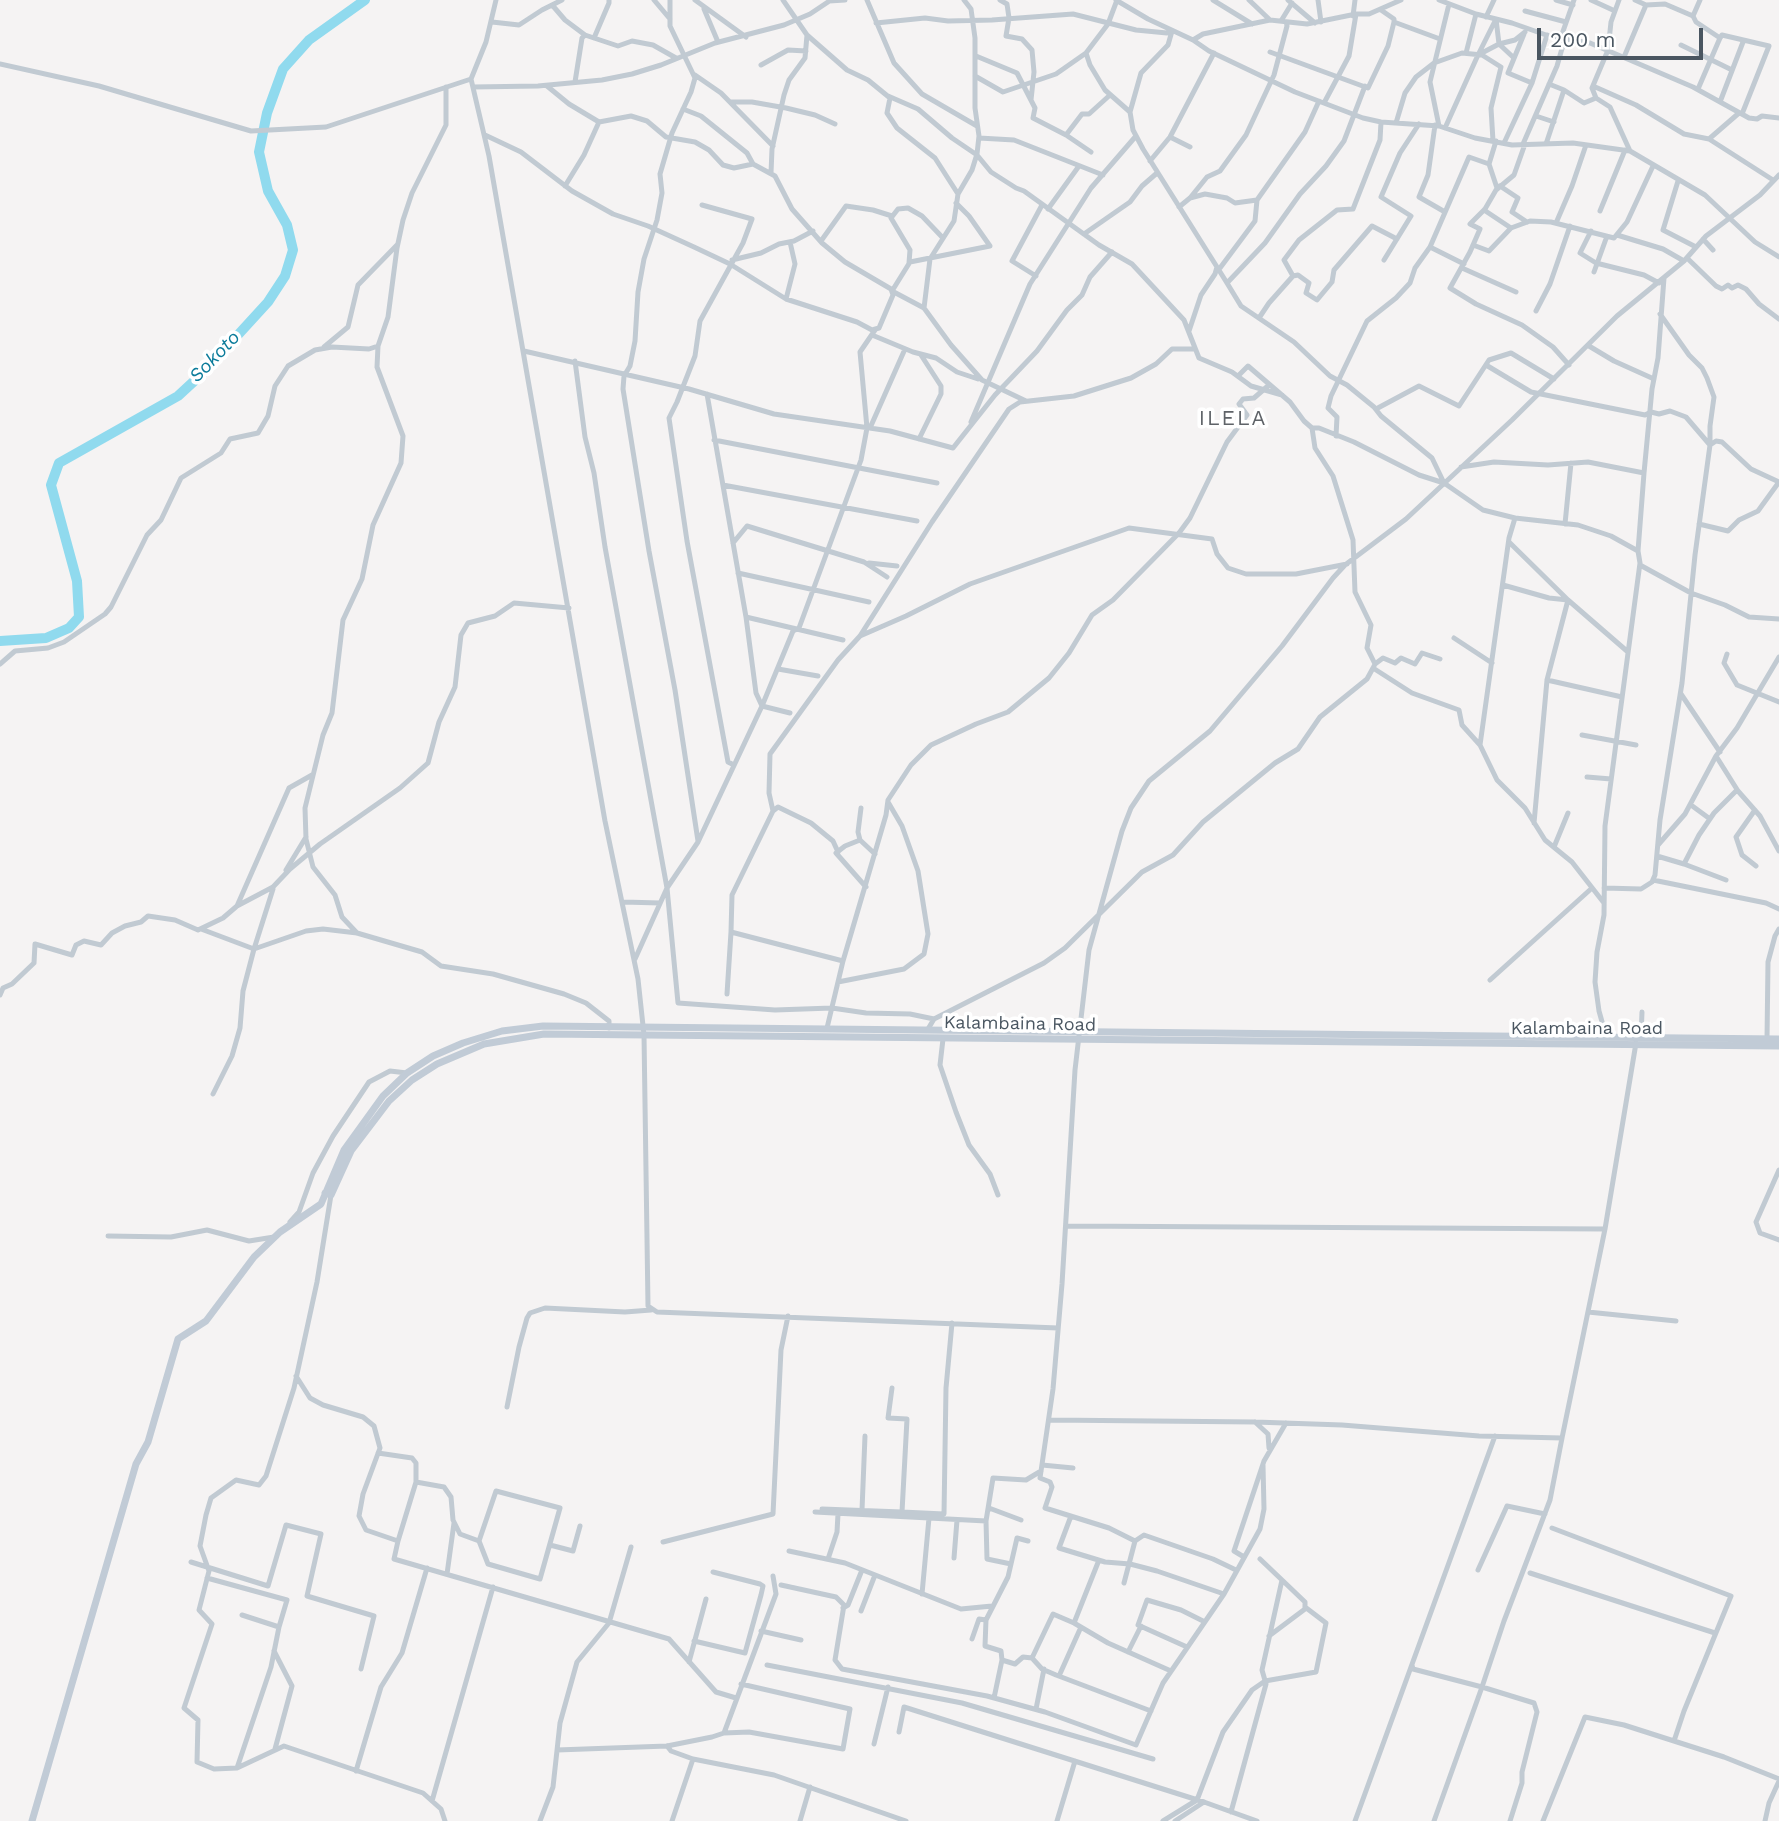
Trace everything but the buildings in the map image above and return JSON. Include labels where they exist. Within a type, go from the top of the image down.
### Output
[{"type":"main road","points":[[32,1821],[136,1464],[148,1442],[178,1339],[206,1321],[254,1257],[274,1237],[321,1203],[328,1194],[334,1170],[355,1133],[383,1096],[407,1073],[433,1056],[481,1036],[543,1026],[609,1031]]},
{"type":"main road","points":[[643,1031],[827,1028],[1606,1037],[1638,1040],[1779,1039]]},
{"type":"main road","name":"Kalambaina Road","points":[[328,1194],[351,1151],[389,1101],[412,1080],[437,1064],[484,1044],[544,1034],[643,1031],[943,1039],[1638,1040],[1779,1046]]},
{"type":"street","points":[[496,0],[492,22],[471,79],[485,135],[605,821],[635,958],[643,1031],[648,1306],[651,1310]]},
{"type":"street","points":[[492,22],[515,26],[562,0]]},
{"type":"street","points":[[594,38],[608,0]]},
{"type":"street","points":[[654,0],[670,19]]},
{"type":"street","points":[[670,0],[670,26],[680,57],[695,78],[660,174],[662,192],[654,229],[643,259],[635,341],[630,366],[624,376],[623,389],[675,690],[698,842]]},
{"type":"street","points":[[695,0],[746,37]]},
{"type":"street","points":[[783,0],[807,35],[841,65],[868,80],[888,96],[918,109],[977,155],[991,172],[1024,191],[1112,252],[1124,257],[1184,320],[1199,358],[1232,372],[1264,391],[1282,396]]},
{"type":"street","points":[[813,0],[817,9]]},
{"type":"street","points":[[473,87],[547,86],[632,74],[718,42],[746,37],[797,20],[830,1],[845,0]]},
{"type":"street","points":[[867,0],[894,63],[922,94],[977,126]]},
{"type":"street","points":[[924,308],[932,256],[954,221],[958,194],[977,155],[979,138],[975,108],[976,56],[973,19],[967,0]]},
{"type":"street","points":[[1000,0],[1007,4],[1009,18],[1006,36],[1022,39],[1032,50],[1031,100]]},
{"type":"street","points":[[975,76],[1003,93],[1056,74],[1086,53],[1108,24],[1116,0],[1214,53],[1355,115],[1381,122],[1440,126],[1475,138],[1504,143],[1586,145],[1628,151],[1705,195],[1755,242],[1779,257]]},
{"type":"street","points":[[1213,0],[1252,25]]},
{"type":"street","points":[[1249,0],[1270,20]]},
{"type":"street","points":[[1318,0],[1318,23]]},
{"type":"street","points":[[1217,267],[1220,268],[1255,221],[1257,200],[1305,132],[1339,76],[1349,56],[1355,0]]},
{"type":"street","points":[[1385,0],[1390,6]]},
{"type":"street","points":[[1193,40],[1203,34],[1270,20],[1318,23],[1369,14],[1401,0]]},
{"type":"street","points":[[1439,0],[1525,30],[1582,40],[1698,89],[1741,114],[1757,119],[1762,116],[1779,118]]},
{"type":"street","points":[[1486,17],[1494,0]]},
{"type":"street","points":[[1556,0],[1573,3],[1549,84],[1514,174],[1499,187],[1470,225],[1480,229],[1450,288],[1476,304],[1522,325],[1553,346],[1569,365]]},
{"type":"street","points":[[1600,212],[1628,151],[1611,107],[1596,98],[1593,86],[1608,50],[1609,32],[1619,0]]},
{"type":"street","points":[[1635,0],[1646,5],[1665,4],[1693,16],[1696,22],[1720,38]]},
{"type":"street","points":[[1693,16],[1700,0]]},
{"type":"street","points":[[1179,207],[1207,177],[1220,171],[1245,135],[1280,55],[1284,21],[1290,1],[1318,23]]},
{"type":"street","points":[[1595,1],[1615,12]]},
{"type":"street","points":[[1440,126],[1430,82],[1440,39],[1453,3]]},
{"type":"street","points":[[1624,57],[1646,5]]},
{"type":"street","points":[[553,6],[565,20],[585,35],[618,46],[632,41],[653,45],[680,57]]},
{"type":"street","points":[[703,7],[718,42]]},
{"type":"street","points":[[1270,52],[1368,88],[1388,46],[1394,22],[1394,19],[1381,10]]},
{"type":"street","points":[[1525,11],[1566,22]]},
{"type":"street","points":[[876,23],[1073,13],[1108,24],[1167,33],[1172,31]]},
{"type":"street","points":[[1466,53],[1476,14]]},
{"type":"street","points":[[1496,19],[1499,44],[1514,58]]},
{"type":"street","points":[[1445,212],[1419,197],[1428,175],[1440,126],[1496,19]]},
{"type":"street","points":[[1394,22],[1440,39]]},
{"type":"street","points":[[1478,55],[1499,44],[1515,40],[1525,30]]},
{"type":"street","points":[[1525,30],[1508,73],[1532,83]]},
{"type":"street","points":[[1172,31],[1168,45],[1141,73],[1130,112],[1133,130],[1157,173],[1241,306],[1294,342],[1329,376],[1376,409],[1432,458],[1444,483]]},
{"type":"street","points":[[575,82],[582,38],[585,35]]},
{"type":"street","points":[[771,173],[781,107],[789,80],[805,58],[807,35]]},
{"type":"street","points":[[1504,143],[1532,83],[1546,35]]},
{"type":"street","points":[[1698,89],[1722,35],[1769,47],[1741,114],[1709,139]]},
{"type":"street","points":[[1720,102],[1743,42]]},
{"type":"street","points":[[1681,45],[1732,70]]},
{"type":"street","points":[[761,65],[788,50],[806,51]]},
{"type":"street","points":[[1086,53],[1097,79],[1110,95],[1130,112]]},
{"type":"street","points":[[1150,161],[1170,136],[1214,53]]},
{"type":"street","points":[[1395,123],[1405,93],[1416,77],[1434,63],[1466,53],[1478,55],[1501,67],[1491,108],[1494,141],[1489,164],[1499,187],[1518,198],[1511,212],[1527,222]]},
{"type":"street","points":[[976,56],[1017,74],[1035,108],[1033,118],[1091,152]]},
{"type":"street","points":[[0,64],[99,86],[251,131],[326,127],[471,79]]},
{"type":"street","points":[[692,74],[730,102],[773,146]]},
{"type":"street","points":[[1549,84],[1584,103],[1596,98]]},
{"type":"street","points":[[547,86],[569,104],[599,122],[631,116],[646,121],[666,137],[695,142],[709,150],[723,165],[734,168],[753,164]]},
{"type":"street","points":[[1227,283],[1265,243],[1300,194],[1326,166],[1344,141],[1365,86]]},
{"type":"street","points":[[1593,86],[1636,105],[1684,134],[1709,139],[1773,180]]},
{"type":"street","points":[[357,933],[342,917],[335,895],[313,867],[306,837],[305,808],[323,735],[332,713],[343,620],[362,579],[373,525],[401,463],[403,436],[377,367],[378,346],[388,317],[398,244],[412,193],[446,125],[446,88]]},
{"type":"street","points":[[1546,144],[1564,90]]},
{"type":"street","points":[[1066,135],[1082,114],[1089,114],[1110,95]]},
{"type":"street","points":[[888,96],[890,98],[887,113],[897,128],[935,158],[958,194]]},
{"type":"street","points":[[730,102],[752,102],[815,114],[835,124]]},
{"type":"street","points":[[683,109],[701,116],[747,153],[753,164],[775,176],[792,209],[821,241],[845,262],[924,308],[951,345],[985,381]]},
{"type":"street","points":[[1536,116],[1554,122]]},
{"type":"street","points":[[565,186],[584,155],[599,122]]},
{"type":"street","points":[[1293,276],[1284,260],[1299,240],[1337,210],[1353,209],[1380,140],[1381,122]]},
{"type":"street","points":[[1384,260],[1411,216],[1381,197],[1400,153],[1419,124]]},
{"type":"street","points":[[485,135],[521,152],[585,200],[613,214],[731,262],[786,299],[874,333],[905,349],[936,358],[957,372],[985,381],[1026,401]]},
{"type":"street","points":[[968,429],[985,381],[1036,276],[1091,188],[1136,136]]},
{"type":"street","points":[[1170,136],[1191,147]]},
{"type":"street","points":[[979,138],[1014,140],[1103,175]]},
{"type":"street","points":[[1556,223],[1586,145]]},
{"type":"street","points":[[1336,436],[1337,417],[1328,408],[1331,396],[1367,321],[1410,283],[1415,268],[1430,247],[1468,157],[1489,164]]},
{"type":"street","points":[[1048,209],[1079,166]]},
{"type":"street","points":[[1473,246],[1489,251],[1511,228],[1527,222],[1556,223],[1614,238],[1627,222],[1653,166]]},
{"type":"street","points":[[1084,234],[1130,202],[1142,186],[1157,173]]},
{"type":"street","points":[[1135,1541],[1109,1528],[1045,1508],[1052,1487],[1050,1482],[1040,1478],[1050,1420],[1079,1030],[1089,950],[1126,820],[1138,795],[1150,781],[1210,731],[1347,564],[1406,519],[1589,346],[1617,316],[1685,259],[1703,239],[1760,195],[1779,175]]},
{"type":"street","points":[[1678,181],[1663,230],[1696,247]]},
{"type":"street","points":[[1190,198],[1205,194],[1227,198],[1235,203],[1257,200]]},
{"type":"street","points":[[909,263],[932,256],[990,246],[957,203]]},
{"type":"street","points":[[702,205],[752,219],[743,243],[700,321],[695,356],[668,418],[728,762],[734,765]]},
{"type":"street","points":[[1036,276],[1012,261],[1042,205]]},
{"type":"street","points":[[821,241],[846,206],[892,216]]},
{"type":"street","points":[[892,216],[898,209],[908,208],[922,216],[943,237]]},
{"type":"street","points":[[1484,210],[1511,228]]},
{"type":"street","points":[[868,428],[860,352],[879,328],[892,291],[909,263],[910,250],[892,216]]},
{"type":"street","points":[[1259,318],[1293,276],[1298,275],[1310,283],[1306,293],[1317,300],[1332,282],[1335,270],[1372,226],[1397,239]]},
{"type":"street","points":[[1536,312],[1550,284],[1570,226]]},
{"type":"street","points":[[731,262],[761,253],[813,231]]},
{"type":"street","points":[[1591,231],[1580,253],[1597,263],[1661,280]]},
{"type":"street","points":[[1617,235],[1663,249],[1685,259],[1722,289],[1728,285],[1732,288],[1738,285],[1746,289],[1759,304],[1779,319]]},
{"type":"street","points":[[1594,272],[1607,236]]},
{"type":"street","points":[[1703,239],[1713,250]]},
{"type":"street","points":[[786,299],[795,264],[790,242]]},
{"type":"street","points":[[322,349],[348,327],[358,285],[398,244]]},
{"type":"street","points":[[1430,247],[1516,292]]},
{"type":"street","points":[[524,351],[707,394],[774,414],[868,428],[953,448],[1001,388],[1037,351],[1067,310],[1082,295],[1090,277],[1112,252]]},
{"type":"street","points":[[1189,331],[1201,295],[1217,267]]},
{"type":"street","points":[[1606,1037],[1598,1011],[1595,982],[1604,903],[1605,826],[1640,565],[1638,551],[1658,358],[1661,280]]},
{"type":"street","points":[[1604,887],[1641,889],[1653,880],[1681,694],[1710,445],[1714,397],[1707,378],[1660,314]]},
{"type":"street","points":[[0,664],[15,651],[48,648],[64,642],[105,614],[147,535],[161,520],[181,478],[221,453],[230,439],[258,433],[268,416],[275,386],[288,366],[315,350],[332,347],[369,349],[378,346]]},
{"type":"street","points":[[1589,346],[1654,379]]},
{"type":"street","points":[[635,958],[667,888],[698,842],[762,705],[793,631],[799,628],[859,467],[868,428],[905,349]]},
{"type":"street","points":[[773,811],[769,793],[770,754],[838,660],[860,636],[932,522],[1009,409],[1020,402],[1074,396],[1131,378],[1156,365],[1172,349],[1194,349]]},
{"type":"street","points":[[919,439],[941,394],[941,386],[921,354]]},
{"type":"street","points":[[1376,409],[1419,386],[1459,406],[1489,360],[1511,354],[1553,379]]},
{"type":"street","points":[[575,361],[585,437],[594,473],[667,888],[678,1003],[775,1010],[832,1008],[866,1013],[909,1014],[934,1019]]},
{"type":"street","points":[[1486,365],[1531,393],[1645,415],[1670,411],[1686,417],[1710,445]]},
{"type":"street","points":[[1238,376],[1248,366],[1282,396],[1312,428],[1315,448],[1333,477],[1353,540],[1355,592],[1371,625],[1367,648],[1374,666],[1412,694],[1459,710],[1462,725],[1480,745],[1497,780],[1525,808],[1545,840],[1572,862],[1604,903]]},
{"type":"street","points":[[827,1028],[888,801],[911,765],[931,745],[976,723],[1008,712],[1049,678],[1069,653],[1092,615],[1113,600],[1179,533],[1190,518],[1227,442],[1246,418],[1247,415],[1239,404],[1243,398],[1254,398],[1269,385]]},
{"type":"street","points":[[707,394],[746,617],[756,693],[762,705],[790,713]]},
{"type":"street","points":[[1312,428],[1319,428],[1382,455],[1419,475],[1444,483],[1483,510],[1515,518],[1565,524],[1611,536],[1638,551]]},
{"type":"street","points":[[714,440],[937,483]]},
{"type":"street","points":[[1699,524],[1728,531],[1739,520],[1758,511],[1779,482],[1751,469],[1722,442],[1716,441],[1710,445]]},
{"type":"street","points":[[1461,467],[1494,462],[1548,465],[1588,462],[1644,473]]},
{"type":"street","points":[[1565,524],[1571,463]]},
{"type":"street","points":[[723,485],[916,522]]},
{"type":"street","points":[[1480,745],[1509,541],[1515,518]]},
{"type":"street","points":[[732,543],[747,526],[864,562],[897,566]]},
{"type":"street","points":[[860,636],[970,584],[1129,528],[1212,539],[1217,554],[1228,568],[1246,574],[1296,574],[1347,564]]},
{"type":"street","points":[[1509,541],[1568,600],[1628,652]]},
{"type":"street","points":[[864,562],[887,577]]},
{"type":"street","points":[[1640,565],[1692,593],[1749,617],[1779,620]]},
{"type":"street","points":[[737,573],[869,602]]},
{"type":"street","points":[[1503,585],[1549,598],[1568,600]]},
{"type":"street","points":[[1534,822],[1547,680],[1568,600]]},
{"type":"street","points":[[201,929],[273,887],[309,853],[400,788],[428,763],[439,722],[455,687],[461,635],[468,623],[495,616],[514,603],[569,608]]},
{"type":"street","points":[[746,617],[843,640]]},
{"type":"street","points":[[1454,638],[1492,663]]},
{"type":"street","points":[[928,1029],[934,1019],[1053,957],[1146,869],[1173,855],[1189,835],[1215,812],[1275,763],[1298,749],[1320,717],[1367,679],[1374,666],[1383,658],[1395,663],[1401,658],[1415,664],[1422,653],[1440,659]]},
{"type":"street","points":[[1727,654],[1724,663],[1737,685],[1779,702]]},
{"type":"street","points":[[1657,846],[1691,805],[1718,754],[1779,657]]},
{"type":"street","points":[[778,669],[818,676]]},
{"type":"street","points":[[1547,680],[1622,697]]},
{"type":"street","points":[[1681,694],[1737,790],[1755,810],[1779,851]]},
{"type":"street","points":[[1582,735],[1636,745]]},
{"type":"street","points":[[237,906],[289,788],[312,775]]},
{"type":"street","points":[[1587,777],[1611,779]]},
{"type":"street","points":[[1684,864],[1710,819],[1737,790]]},
{"type":"street","points":[[838,982],[904,968],[924,954],[928,934],[918,870],[902,826],[888,801]]},
{"type":"street","points":[[1691,805],[1710,819]]},
{"type":"street","points":[[727,993],[732,895],[773,811],[778,807],[811,823],[833,841],[838,852],[836,853],[866,887]]},
{"type":"street","points":[[861,808],[858,832],[860,840],[875,854]]},
{"type":"street","points":[[1755,810],[1736,837],[1742,855],[1756,866]]},
{"type":"street","points":[[1554,847],[1568,813]]},
{"type":"street","points":[[283,877],[306,837]]},
{"type":"street","points":[[838,852],[860,840]]},
{"type":"street","points":[[1657,856],[1726,880]]},
{"type":"street","points":[[1653,880],[1766,903],[1779,909]]},
{"type":"street","points":[[214,1094],[232,1056],[240,1028],[243,990],[273,887]]},
{"type":"street","points":[[1490,980],[1592,888]]},
{"type":"street","points":[[623,902],[660,903]]},
{"type":"street","points":[[0,995],[3,988],[12,984],[34,963],[35,944],[72,956],[76,946],[84,941],[102,945],[112,933],[141,922],[148,916],[175,920],[254,948],[306,931],[323,929],[357,933],[422,952],[441,966],[493,974],[564,994],[586,1003],[609,1021],[609,1031]]},
{"type":"street","points":[[1767,1039],[1768,962],[1779,929]]},
{"type":"street","points":[[731,932],[843,961]]},
{"type":"street","points":[[1434,1821],[1504,1621],[1550,1500],[1605,1229],[1642,1012]]},
{"type":"street","points":[[943,1039],[940,1065],[956,1112],[969,1145],[990,1174],[998,1195]]},
{"type":"street","points":[[286,1227],[299,1212],[313,1173],[333,1136],[369,1082],[390,1071],[407,1073]]},
{"type":"street","points":[[1779,1170],[1756,1222],[1760,1233],[1779,1240]]},
{"type":"street","points":[[328,1194],[317,1282],[296,1376],[266,1476],[260,1485],[236,1480],[211,1499],[200,1546],[207,1567],[207,1578],[199,1610],[212,1624],[184,1708],[198,1720],[197,1762],[214,1769],[237,1768],[284,1746],[423,1793],[441,1810],[445,1821]]},
{"type":"street","points":[[1066,1226],[1605,1229]]},
{"type":"street","points":[[108,1236],[171,1237],[207,1230],[249,1241],[274,1237]]},
{"type":"street","points":[[507,1407],[527,1318],[530,1313],[545,1308],[625,1312],[651,1310],[1058,1328]]},
{"type":"street","points":[[1588,1312],[1676,1321]]},
{"type":"street","points":[[663,1542],[773,1514],[781,1350],[788,1316]]},
{"type":"street","points":[[822,1509],[943,1514],[946,1388],[952,1323]]},
{"type":"street","points":[[296,1376],[310,1398],[323,1405],[363,1417],[374,1426],[380,1448],[363,1494],[359,1516],[366,1530],[398,1541]]},
{"type":"street","points":[[892,1388],[888,1418],[907,1419],[902,1512]]},
{"type":"street","points":[[1050,1420],[1286,1423],[1562,1438]]},
{"type":"street","points":[[1255,1422],[1268,1434],[1269,1451]]},
{"type":"street","points":[[1244,1557],[1234,1551],[1263,1465],[1286,1423]]},
{"type":"street","points":[[862,1510],[865,1436]]},
{"type":"street","points":[[1355,1821],[1495,1436]]},
{"type":"street","points":[[378,1453],[412,1458],[416,1463],[416,1482],[394,1559],[669,1639],[716,1692],[736,1698]]},
{"type":"street","points":[[781,1585],[836,1597],[844,1605],[835,1660],[842,1669],[994,1698],[1036,1709],[1136,1745],[1171,1671],[1224,1594],[1260,1529],[1265,1509],[1263,1465]]},
{"type":"street","points":[[1011,1564],[987,1559],[986,1521],[993,1478],[1026,1480],[1042,1468],[1073,1468]]},
{"type":"street","points":[[416,1482],[444,1487],[451,1497],[454,1523],[447,1574]]},
{"type":"street","points":[[496,1491],[559,1508],[540,1579],[488,1564],[479,1541],[496,1491]]},
{"type":"street","points":[[1478,1570],[1507,1506],[1545,1514]]},
{"type":"street","points":[[989,1508],[1021,1520]]},
{"type":"street","points":[[815,1513],[986,1521]]},
{"type":"street","points":[[828,1559],[838,1514]]},
{"type":"street","points":[[1071,1516],[1059,1548],[1116,1564],[1129,1564],[1157,1571],[1224,1594]]},
{"type":"street","points":[[922,1594],[929,1518]]},
{"type":"street","points":[[954,1558],[957,1520]]},
{"type":"street","points":[[454,1523],[460,1534],[479,1541]]},
{"type":"street","points":[[191,1562],[268,1586],[286,1525],[321,1534],[307,1596],[374,1616],[361,1669]]},
{"type":"street","points":[[550,1545],[573,1551],[580,1526]]},
{"type":"street","points":[[1552,1528],[1731,1596],[1674,1741]]},
{"type":"street","points":[[1124,1583],[1135,1541],[1144,1535],[1213,1559],[1236,1570]]},
{"type":"street","points":[[994,1698],[1002,1660],[1001,1651],[984,1645],[986,1620],[1003,1589],[1017,1538],[1028,1541]]},
{"type":"street","points":[[540,1821],[554,1787],[560,1723],[577,1662],[609,1621],[631,1547]]},
{"type":"street","points":[[789,1551],[862,1570],[961,1609],[992,1606]]},
{"type":"street","points":[[1163,1821],[1197,1800],[1223,1732],[1252,1690],[1265,1681],[1316,1672],[1326,1623],[1306,1607],[1306,1602],[1260,1559]]},
{"type":"street","points":[[1074,1623],[1099,1560]]},
{"type":"street","points":[[356,1771],[381,1687],[402,1653],[427,1568]]},
{"type":"street","points":[[843,1608],[848,1605],[862,1570]]},
{"type":"street","points":[[694,1641],[745,1653],[761,1595],[763,1586],[760,1584],[713,1572]]},
{"type":"street","points":[[1530,1573],[1715,1633]]},
{"type":"street","points":[[860,1611],[875,1575]]},
{"type":"street","points":[[724,1732],[776,1594],[774,1576]]},
{"type":"street","points":[[207,1578],[287,1600],[254,1724],[237,1768]]},
{"type":"street","points":[[1231,1812],[1265,1681],[1262,1670],[1282,1580]]},
{"type":"street","points":[[432,1801],[493,1587]]},
{"type":"street","points":[[689,1662],[706,1599]]},
{"type":"street","points":[[1187,1647],[1138,1625],[1147,1600],[1181,1609],[1205,1622]]},
{"type":"street","points":[[1269,1636],[1306,1607]]},
{"type":"street","points":[[1032,1658],[1053,1614],[1171,1671]]},
{"type":"street","points":[[243,1615],[279,1627]]},
{"type":"street","points":[[972,1639],[979,1619],[986,1620]]},
{"type":"street","points":[[1128,1652],[1141,1626]]},
{"type":"street","points":[[1059,1676],[1081,1628]]},
{"type":"street","points":[[761,1631],[801,1640]]},
{"type":"street","points":[[274,1651],[292,1686],[275,1749]]},
{"type":"street","points":[[1002,1660],[1015,1664],[1023,1657],[1032,1658],[1044,1670],[1151,1711]]},
{"type":"street","points":[[767,1665],[962,1703],[1153,1759]]},
{"type":"street","points":[[1412,1665],[1413,1669],[1534,1703],[1537,1712],[1522,1772],[1522,1783],[1510,1821]]},
{"type":"street","points":[[1036,1709],[1044,1670]]},
{"type":"street","points":[[558,1749],[667,1746],[724,1732],[749,1732],[843,1749],[849,1709],[741,1684]]},
{"type":"street","points":[[874,1744],[888,1687]]},
{"type":"street","points":[[899,1732],[904,1707],[1257,1821]]},
{"type":"street","points":[[1543,1821],[1585,1717],[1624,1725],[1674,1741],[1779,1780],[1765,1821]]},
{"type":"street","points":[[667,1746],[671,1751],[693,1759],[774,1776],[906,1821]]},
{"type":"street","points":[[671,1821],[693,1759]]},
{"type":"street","points":[[1056,1821],[1075,1761]]},
{"type":"street","points":[[800,1821],[810,1787]]},
{"type":"street","points":[[1175,1821],[1204,1802]]},
{"type":"waterway","name":"Sokoto","points":[[0,641],[46,638],[69,628],[79,617],[77,581],[51,485],[59,463],[178,396],[204,372],[268,302],[285,276],[293,250],[287,225],[268,191],[259,152],[267,113],[283,69],[309,40],[365,0]]},
{"type":"district","name":"ILELA","points":[[1233,419]]}]
